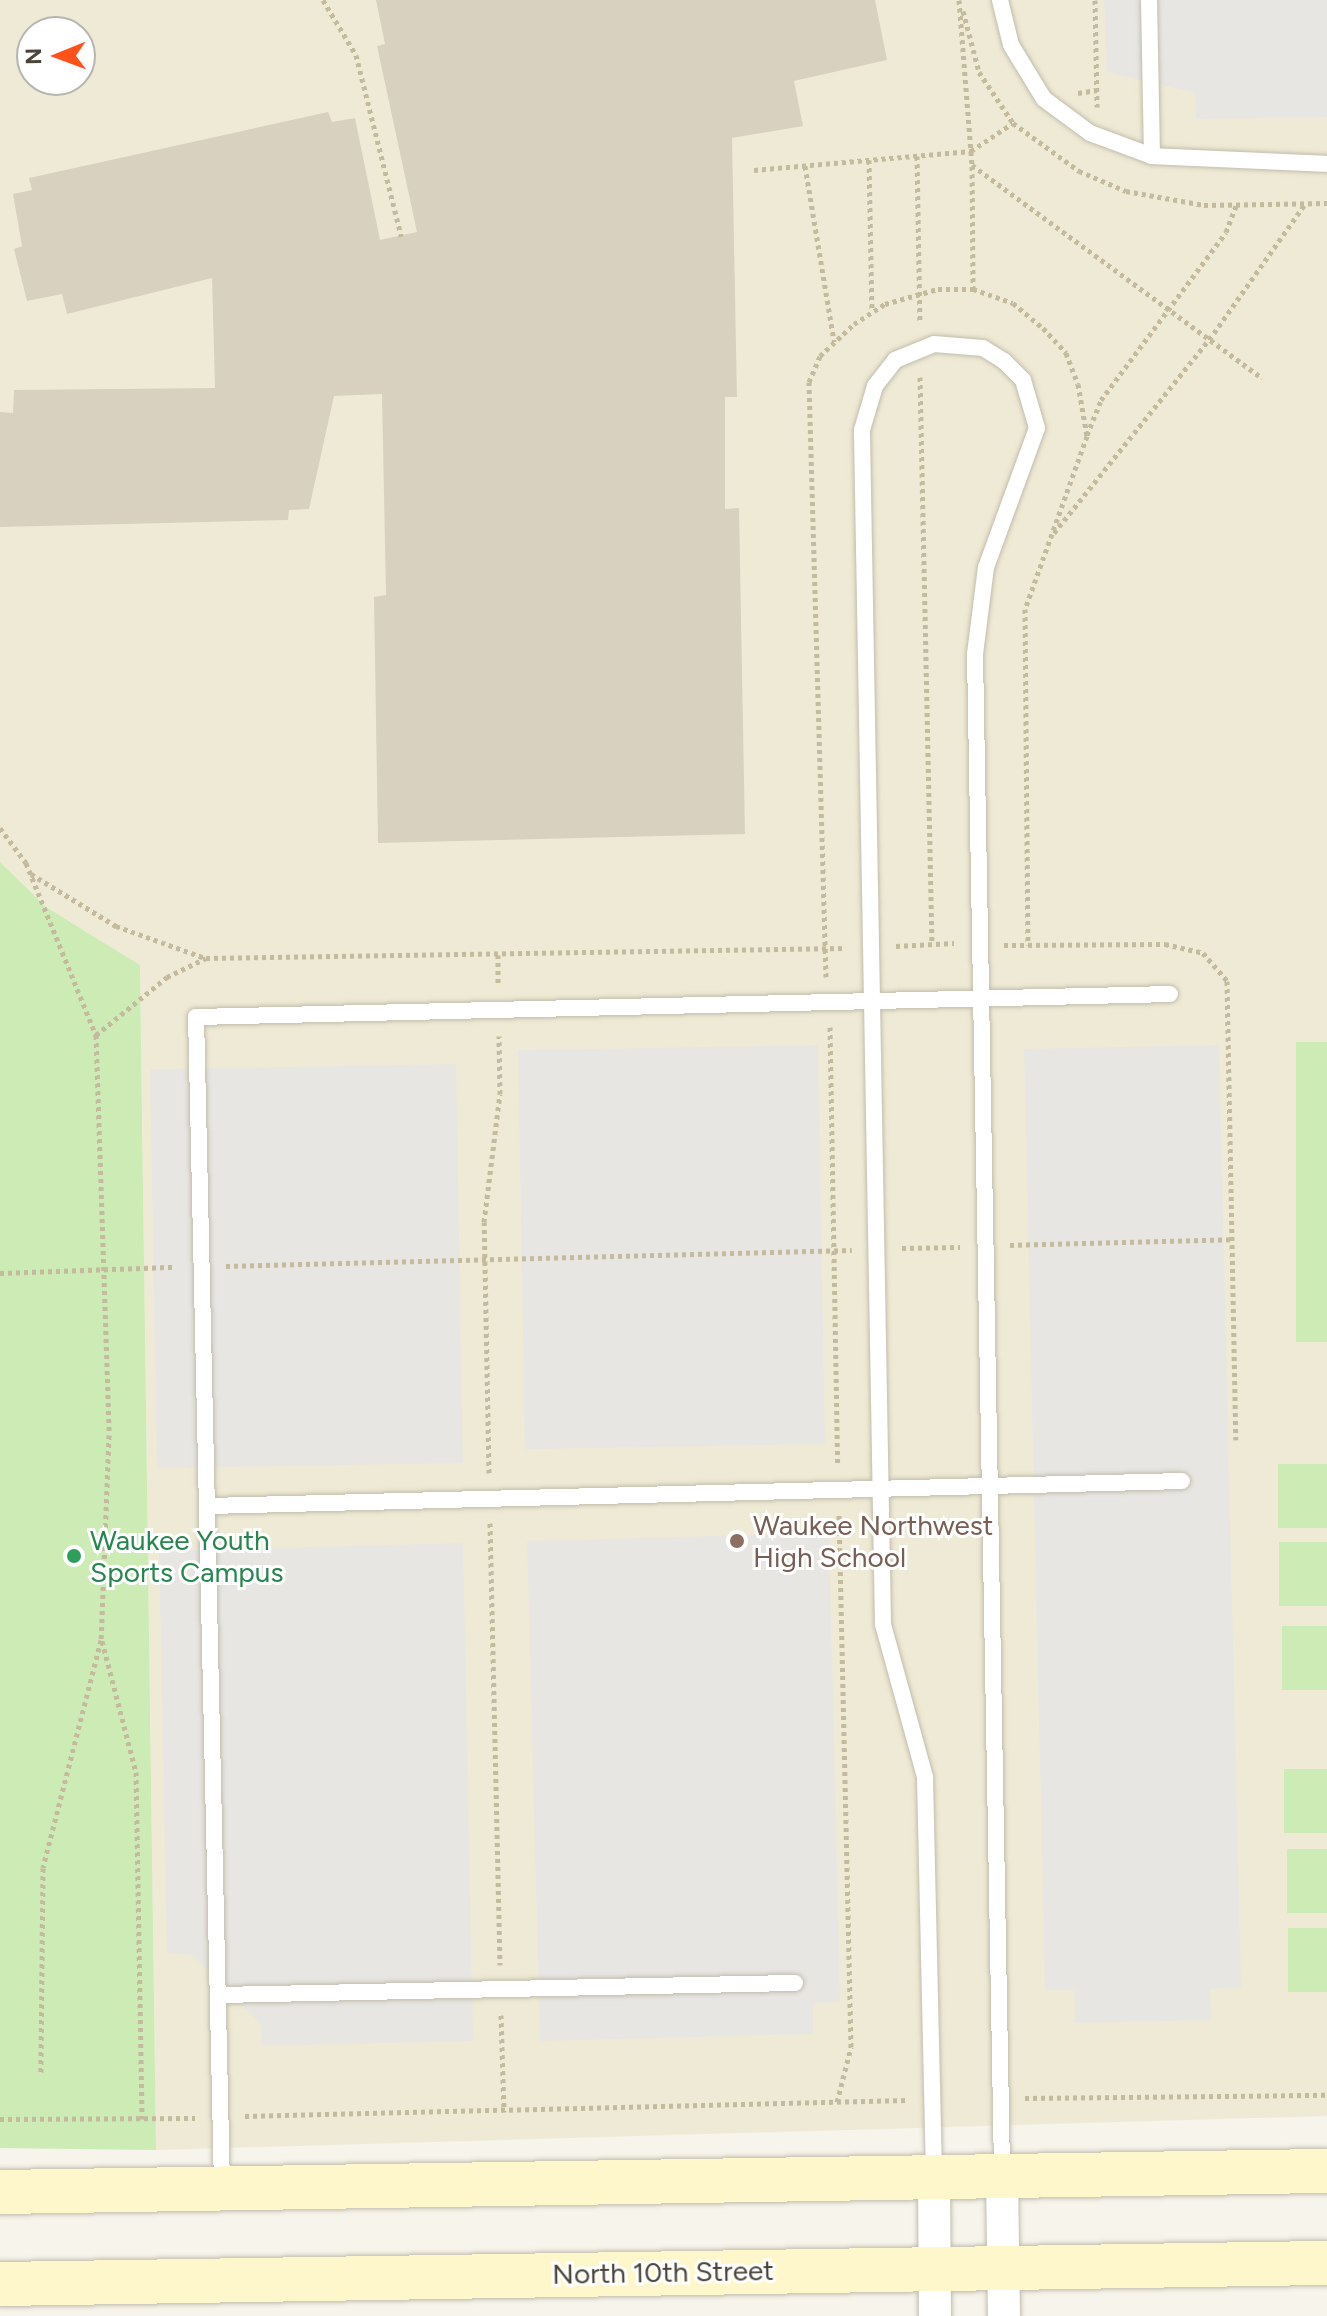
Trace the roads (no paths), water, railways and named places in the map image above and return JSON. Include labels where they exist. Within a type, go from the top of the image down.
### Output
[{"type":"main road","points":[[0,2192],[1327,2171]]},
{"type":"main road","name":"North 10th Street","points":[[0,2284],[1327,2263]]},
{"type":"street","points":[[1002,2176],[1004,2316]]},
{"type":"street","points":[[934,2177],[935,2316]]},
{"type":"lane","points":[[1000,0],[1011,45],[1044,99],[1090,133],[1152,156],[1327,164]]},
{"type":"lane","points":[[1149,0],[1152,156]]},
{"type":"lane","points":[[934,2177],[925,1777],[883,1625],[884,1491],[862,430],[875,386],[895,360],[920,347],[983,348],[1004,361],[1023,380],[1037,428],[986,567],[977,614],[981,944],[995,1487],[1002,2176]]},
{"type":"lane","points":[[222,2189],[196,1017],[1170,994]]},
{"type":"lane","points":[[209,1506],[1182,1481]]},
{"type":"lane","points":[[220,1995],[795,1983]]},
{"type":"place","name":"Waukee Northwest High School","points":[[737,1541]]},
{"type":"place","name":"Waukee Youth Sports Campus","points":[[74,1556]]}]
